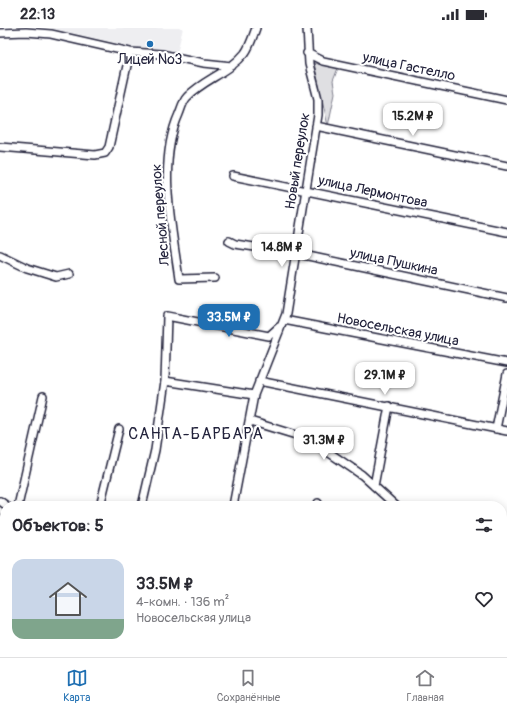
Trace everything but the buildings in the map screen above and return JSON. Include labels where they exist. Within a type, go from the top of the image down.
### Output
[{"type":"street","name":"Лесной переулок","points":[[215,278],[179,279],[171,219],[167,161],[173,127],[186,98],[203,83],[232,66],[246,52],[256,28]]},
{"type":"street","name":"Новый переулок","points":[[235,501],[254,396],[283,322],[318,115],[318,99],[307,53],[307,28]]},
{"type":"street","points":[[0,33],[26,32],[51,34],[130,52],[161,54],[198,63],[232,66]]},
{"type":"street","points":[[0,147],[95,155],[105,153],[109,147],[130,52]]},
{"type":"street","name":"улица Гастелло","points":[[307,53],[323,61],[507,100]]},
{"type":"street","points":[[316,126],[507,166]]},
{"type":"street","name":"улица Лермонтова","points":[[233,176],[507,232]]},
{"type":"street","name":"улица Пушкина","points":[[229,241],[235,244],[294,253],[507,298]]},
{"type":"street","points":[[0,255],[27,268],[56,277],[69,274]]},
{"type":"street","points":[[143,501],[156,450],[164,381],[167,316],[269,336],[283,322]]},
{"type":"street","name":"Новосельская улица","points":[[283,322],[507,363]]},
{"type":"street","points":[[496,429],[507,374]]},
{"type":"street","points":[[164,381],[254,396]]},
{"type":"street","points":[[259,381],[507,431]]},
{"type":"street","points":[[19,501],[43,396]]},
{"type":"street","points":[[374,486],[389,406]]},
{"type":"street","points":[[250,421],[309,439],[362,475],[390,501]]},
{"type":"street","points":[[101,501],[119,429]]},
{"type":"shaded area","name":"Лицей №3","points":[[50,28],[183,28],[177,53],[138,48]]},
{"type":"shaded area","points":[[314,63],[338,68],[333,81],[335,93],[328,126]]},
{"type":"place","name":"Лицей №3","points":[[150,44]]},
{"type":"district","name":"САНТА-БАРБАРА","points":[[196,433]]}]
